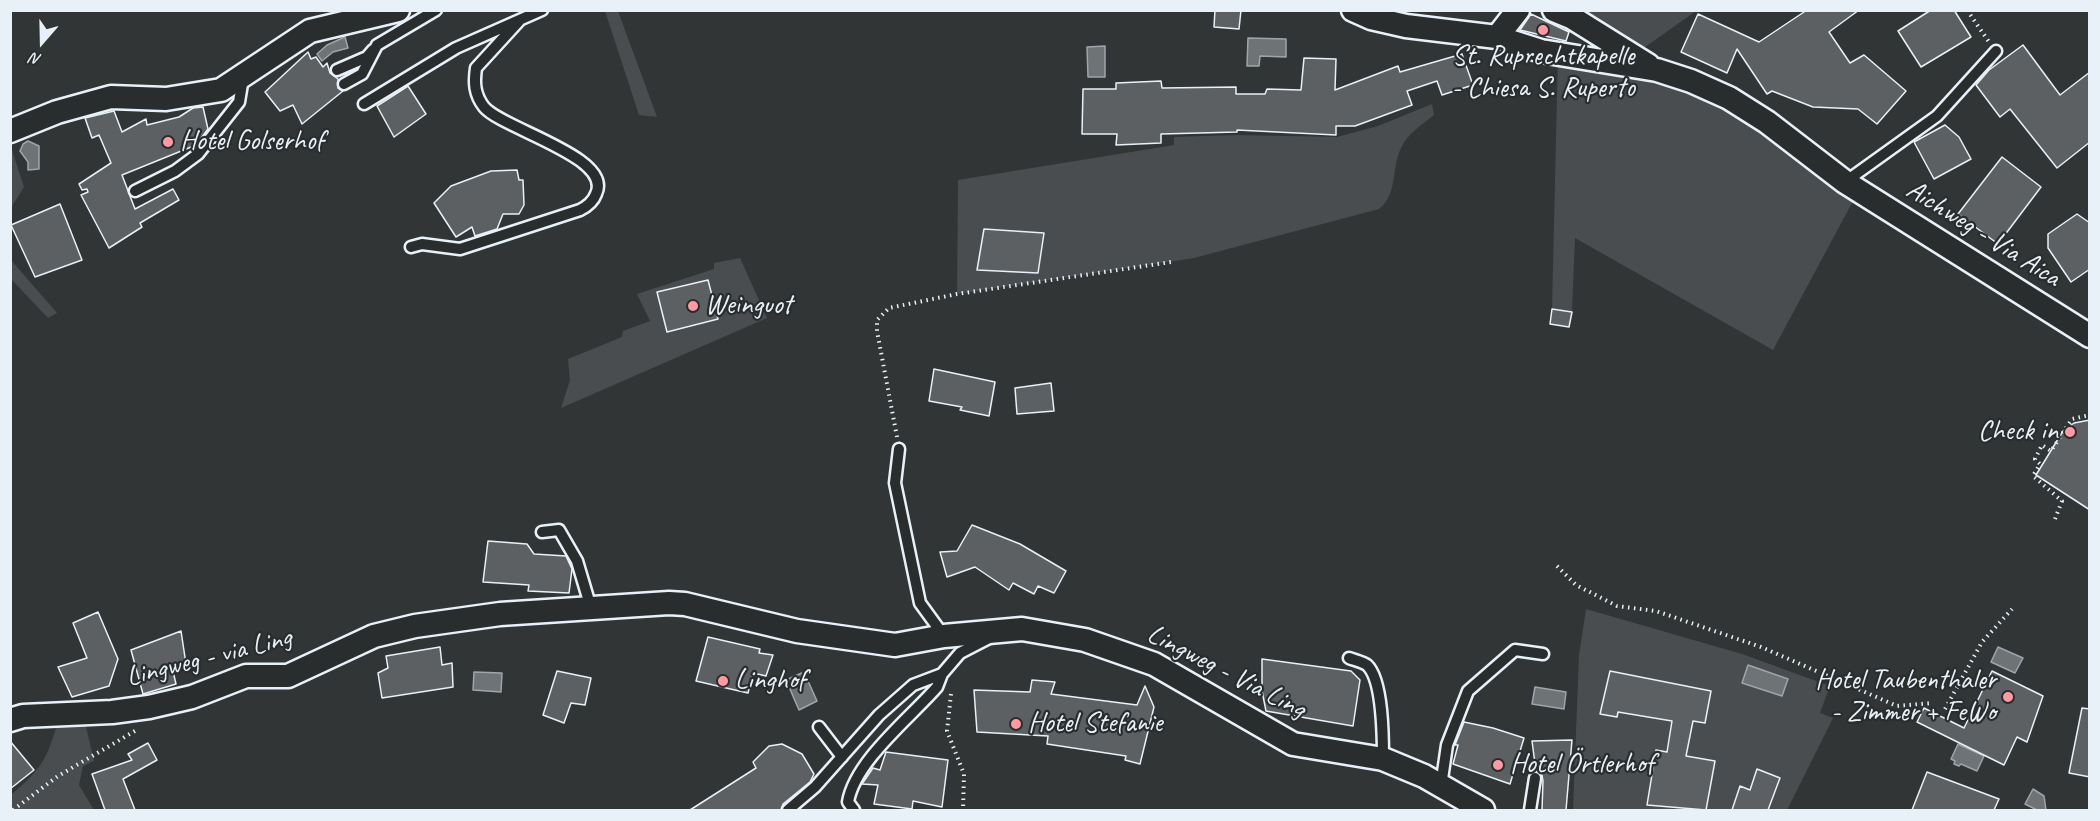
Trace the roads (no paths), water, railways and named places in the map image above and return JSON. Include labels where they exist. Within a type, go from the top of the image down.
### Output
[{"type":"street","points":[[10,131],[57,112],[111,97],[166,99],[221,90],[310,31],[398,10]]},
{"type":"street","name":"Aichweg - Via Aica","points":[[1353,10],[1371,18],[1406,26],[1497,37],[1541,51],[1657,70]]},
{"type":"street","points":[[1497,37],[1518,10]]},
{"type":"street","name":"Aichweg - Via Aica","points":[[1554,10],[1571,17],[1657,70],[1729,98],[1809,152],[1845,182],[2090,336]]},
{"type":"street","name":"Lingweg - Via Ling","points":[[631,605],[685,604],[798,631],[895,645],[944,636],[1022,629],[1085,640],[1154,664],[1293,744],[1383,759],[1424,776],[1483,810]]},
{"type":"street","name":"Lingweg - via Ling","points":[[10,720],[23,716],[112,712],[149,707],[192,697],[246,676],[288,676],[374,636],[416,626],[500,614],[631,605]]},
{"type":"lane","points":[[337,70],[367,57],[377,45],[436,10]]},
{"type":"lane","points":[[364,104],[456,48],[542,10]]},
{"type":"lane","points":[[411,247],[422,243],[460,249],[580,210],[591,202],[598,192],[592,169],[578,158],[499,120],[484,108],[476,95],[476,68],[519,21]]},
{"type":"lane","points":[[344,84],[362,74],[377,45]]},
{"type":"lane","name":"Aichweg - Via Aica","points":[[1845,182],[1937,116],[1996,51]]},
{"type":"lane","points":[[135,191],[175,171],[198,154],[240,102],[244,75]]},
{"type":"lane","points":[[899,449],[895,483],[920,603],[944,636]]},
{"type":"lane","points":[[542,532],[559,530],[577,561],[591,608]]},
{"type":"lane","points":[[854,810],[848,802],[850,788],[871,756],[937,687],[942,674],[960,653],[1002,630]]},
{"type":"lane","points":[[1441,787],[1447,745],[1468,691],[1515,650],[1543,654]]},
{"type":"lane","points":[[1349,658],[1367,666],[1375,680],[1383,759]]},
{"type":"lane","points":[[788,810],[815,787],[879,715],[913,685],[942,674]]},
{"type":"lane","points":[[819,728],[842,757]]},
{"type":"lane","points":[[1530,810],[1535,778]]},
{"type":"place","name":"St. Ruprechtkapelle - Chiesa S. Ruperto","points":[[1543,30]]},
{"type":"place","name":"Hotel Golserhof","points":[[168,142]]},
{"type":"place","name":"Weinguot","points":[[693,306]]},
{"type":"place","name":"Check in","points":[[2070,432]]},
{"type":"place","name":"Linghof","points":[[723,681]]},
{"type":"place","name":"Hotel Taubenthaler - Zimmer + FeWo","points":[[2008,697]]},
{"type":"place","name":"Hotel Stefanie","points":[[1016,724]]},
{"type":"place","name":"Hotel Örtlerhof","points":[[1498,765]]}]
